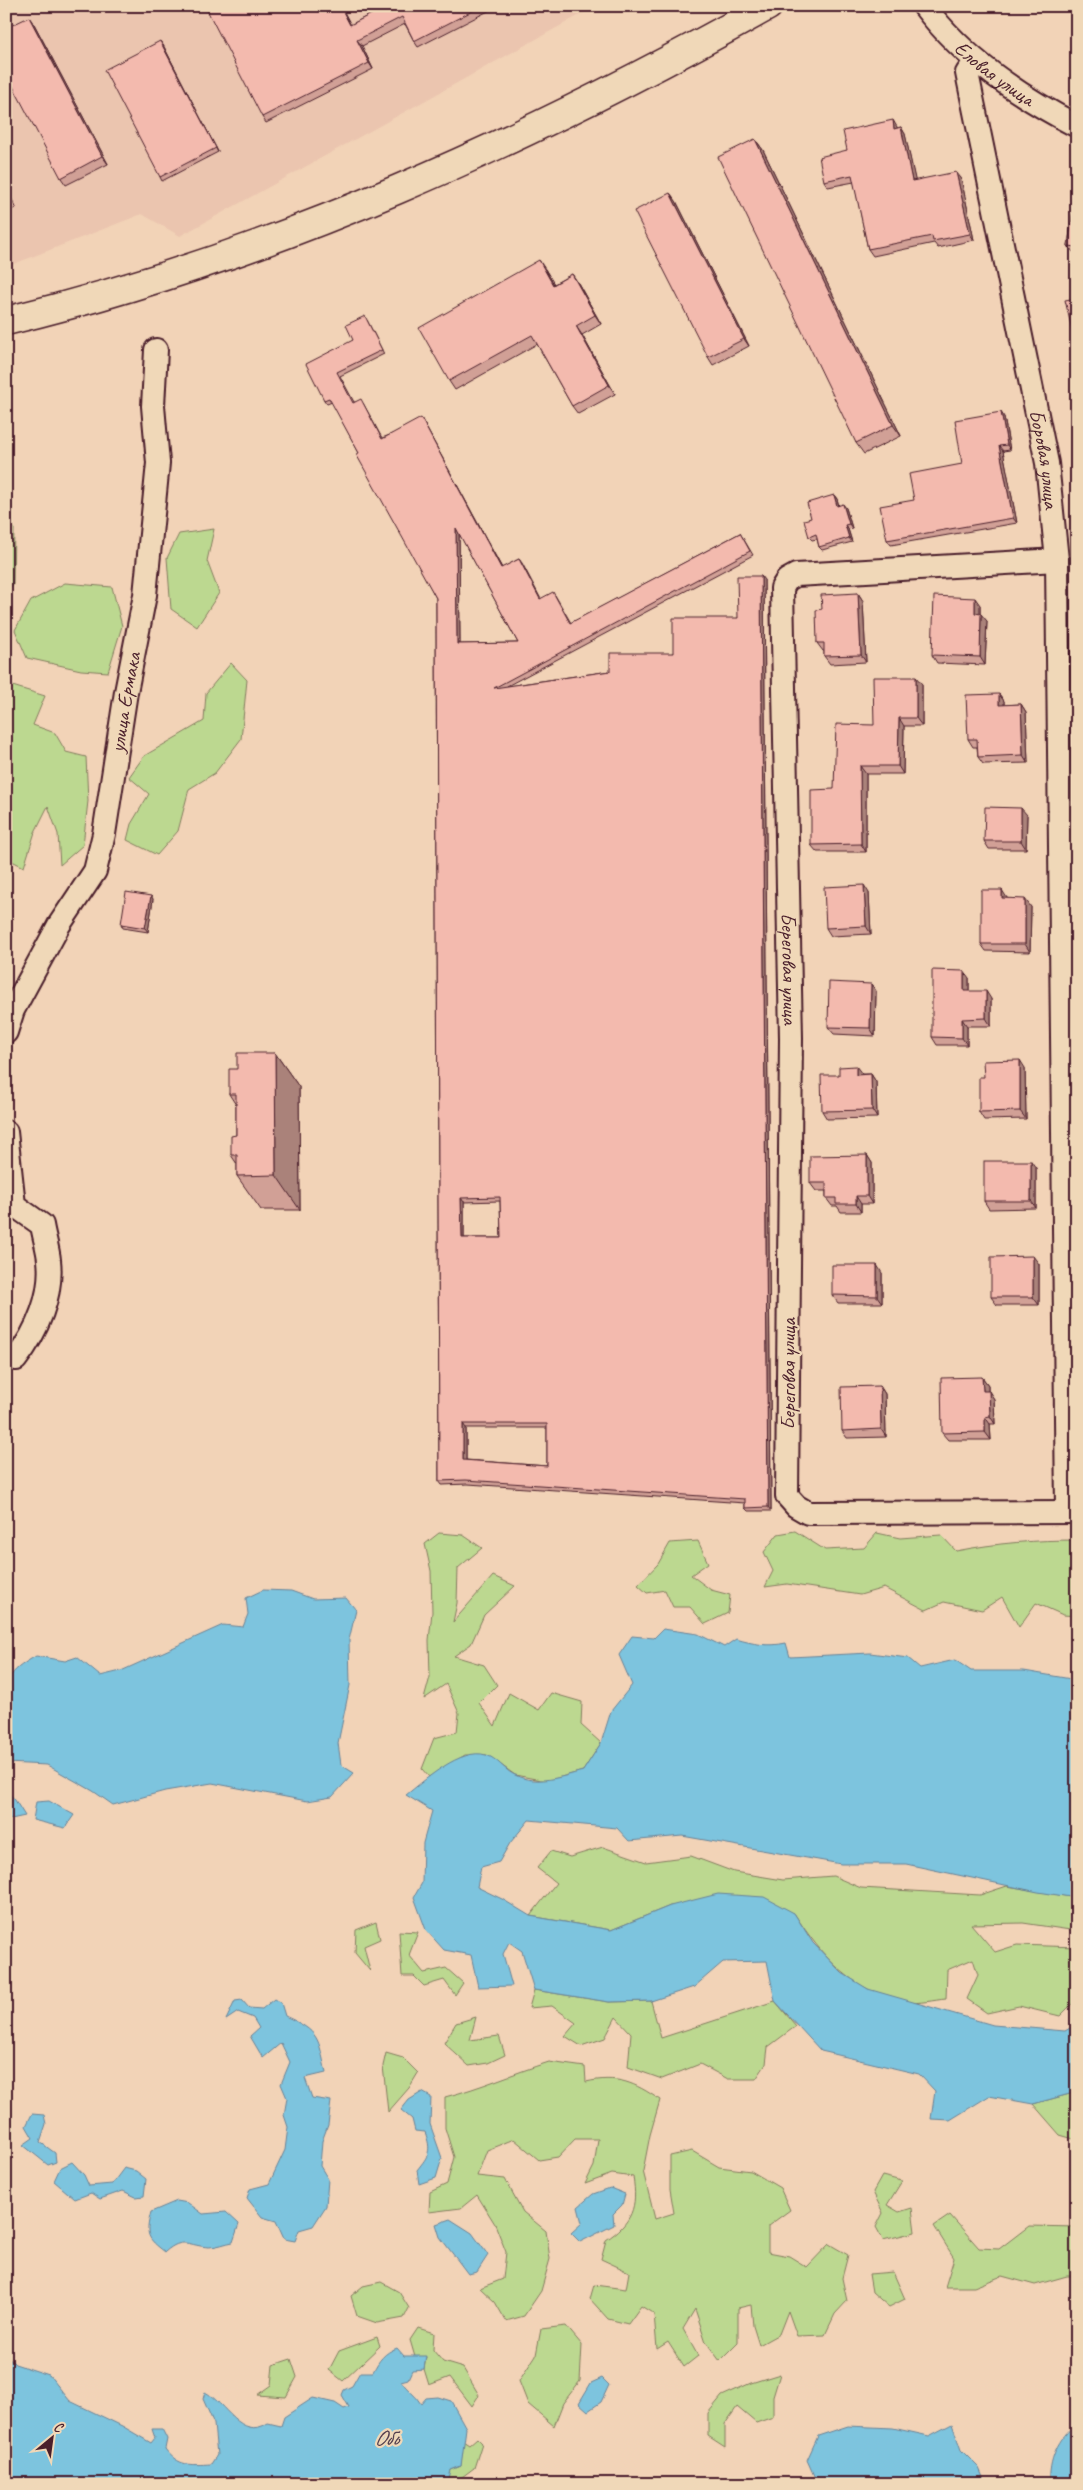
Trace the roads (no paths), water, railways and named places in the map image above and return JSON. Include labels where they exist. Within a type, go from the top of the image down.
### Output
[{"type":"street","points":[[6,321],[133,285],[289,234],[456,164],[574,109],[768,6]]},
{"type":"street","name":"Еловая улица","points":[[924,6],[972,67],[1077,126]]},
{"type":"street","name":"Боровая улица","points":[[972,67],[1045,454],[1057,560],[1072,1512]]},
{"type":"street","name":"улица Ермака","points":[[6,1032],[13,1010],[58,926],[95,871],[104,834],[126,692],[145,595],[158,463],[153,406],[156,350]]},
{"type":"street","name":"Береговая улица","points":[[1057,560],[796,575],[787,580],[782,588],[791,1038],[787,1496],[796,1506],[808,1513],[1072,1512]]},
{"type":"street","points":[[6,1132],[14,1205],[42,1226],[50,1261],[48,1294],[30,1342],[16,1359],[6,1357]]},
{"type":"water","points":[[263,1590],[291,1591],[313,1599],[346,1598],[356,1610],[349,1640],[350,1685],[338,1743],[341,1765],[354,1773],[332,1797],[307,1801],[212,1783],[165,1791],[113,1805],[93,1791],[47,1765],[6,1763],[6,1714],[11,1706],[7,1688],[8,1681],[21,1665],[36,1656],[65,1661],[77,1657],[100,1676],[121,1671],[223,1625],[243,1627],[248,1614],[246,1598]]},
{"type":"water","points":[[663,1629],[698,1634],[724,1647],[736,1639],[773,1645],[786,1643],[790,1657],[870,1653],[908,1658],[920,1668],[955,1660],[971,1671],[1024,1671],[1077,1680],[1077,1898],[1038,1892],[906,1864],[841,1864],[682,1836],[629,1841],[617,1828],[529,1820],[510,1843],[499,1862],[481,1867],[477,1887],[530,1916],[611,1930],[670,1906],[718,1894],[764,1897],[794,1913],[813,1943],[842,1973],[868,1989],[993,2025],[1065,2031],[1077,2024],[1077,2092],[1033,2104],[989,2096],[950,2120],[931,2119],[935,2091],[919,2074],[821,2051],[775,2001],[767,1961],[723,1962],[694,1987],[651,2001],[609,2002],[534,1990],[522,1951],[509,1942],[503,1954],[512,1986],[478,1987],[471,1955],[444,1950],[426,1930],[414,1897],[422,1883],[423,1843],[432,1811],[406,1795],[444,1766],[455,1760],[476,1754],[486,1755],[511,1773],[532,1780],[557,1778],[583,1771],[601,1743],[611,1711],[632,1685],[619,1655],[632,1636],[654,1638]]},
{"type":"water","points":[[6,1790],[25,1816],[11,1819],[6,1817]]},
{"type":"water","points":[[49,1801],[74,1815],[65,1828],[33,1820],[36,1802]]},
{"type":"water","points":[[274,1999],[281,2003],[285,2016],[305,2027],[316,2037],[326,2073],[305,2078],[312,2098],[331,2101],[328,2125],[322,2141],[320,2166],[328,2179],[326,2206],[313,2226],[299,2230],[295,2241],[284,2239],[276,2221],[262,2217],[247,2198],[250,2189],[269,2184],[285,2150],[288,2127],[284,2115],[287,2098],[281,2084],[290,2062],[281,2043],[263,2058],[250,2036],[259,2028],[253,2018],[238,2012],[226,2020],[235,2001],[242,2000],[249,2008],[262,2009]]},
{"type":"water","points":[[422,2092],[431,2097],[430,2124],[442,2158],[436,2178],[419,2184],[417,2170],[428,2152],[427,2138],[425,2132],[415,2131],[412,2119],[401,2110],[409,2100]]},
{"type":"water","points":[[32,2114],[44,2115],[46,2124],[40,2142],[55,2153],[56,2162],[48,2165],[23,2145],[33,2138],[26,2126]]},
{"type":"water","points":[[72,2162],[84,2175],[89,2186],[112,2184],[124,2168],[136,2171],[146,2179],[144,2196],[136,2197],[123,2191],[100,2199],[91,2193],[75,2199],[54,2181],[60,2168]]},
{"type":"water","points":[[610,2188],[625,2194],[622,2205],[613,2214],[614,2225],[580,2242],[571,2233],[582,2223],[578,2207],[593,2194]]},
{"type":"water","points":[[177,2201],[188,2203],[203,2214],[226,2212],[239,2224],[233,2242],[209,2247],[182,2243],[171,2247],[165,2252],[154,2243],[149,2235],[149,2220],[151,2212]]},
{"type":"water","points":[[450,2219],[472,2233],[488,2255],[477,2272],[468,2274],[440,2237],[436,2224]]},
{"type":"water","name":"Обь","points":[[397,2348],[404,2356],[426,2356],[424,2369],[412,2370],[408,2379],[401,2381],[403,2384],[421,2404],[426,2398],[438,2397],[451,2401],[466,2428],[461,2466],[451,2470],[448,2483],[388,2484],[354,2479],[341,2484],[6,2484],[6,2356],[15,2364],[49,2375],[70,2401],[122,2426],[151,2443],[155,2438],[152,2429],[162,2429],[167,2439],[165,2449],[170,2455],[185,2464],[197,2465],[211,2464],[217,2455],[214,2424],[203,2399],[205,2392],[241,2424],[250,2427],[258,2427],[268,2423],[281,2426],[284,2417],[313,2398],[335,2403],[344,2409],[349,2407],[342,2395],[344,2390],[352,2386],[360,2372],[373,2372],[382,2357]]},
{"type":"water","points":[[602,2378],[609,2385],[601,2402],[588,2411],[579,2403],[591,2383]]},
{"type":"water","points":[[952,2424],[961,2450],[979,2468],[985,2482],[979,2484],[813,2484],[815,2478],[807,2460],[818,2436],[848,2426],[893,2428],[929,2436]]},
{"type":"water","points":[[1077,2424],[1077,2484],[1050,2484],[1051,2467],[1056,2450],[1064,2436]]}]
